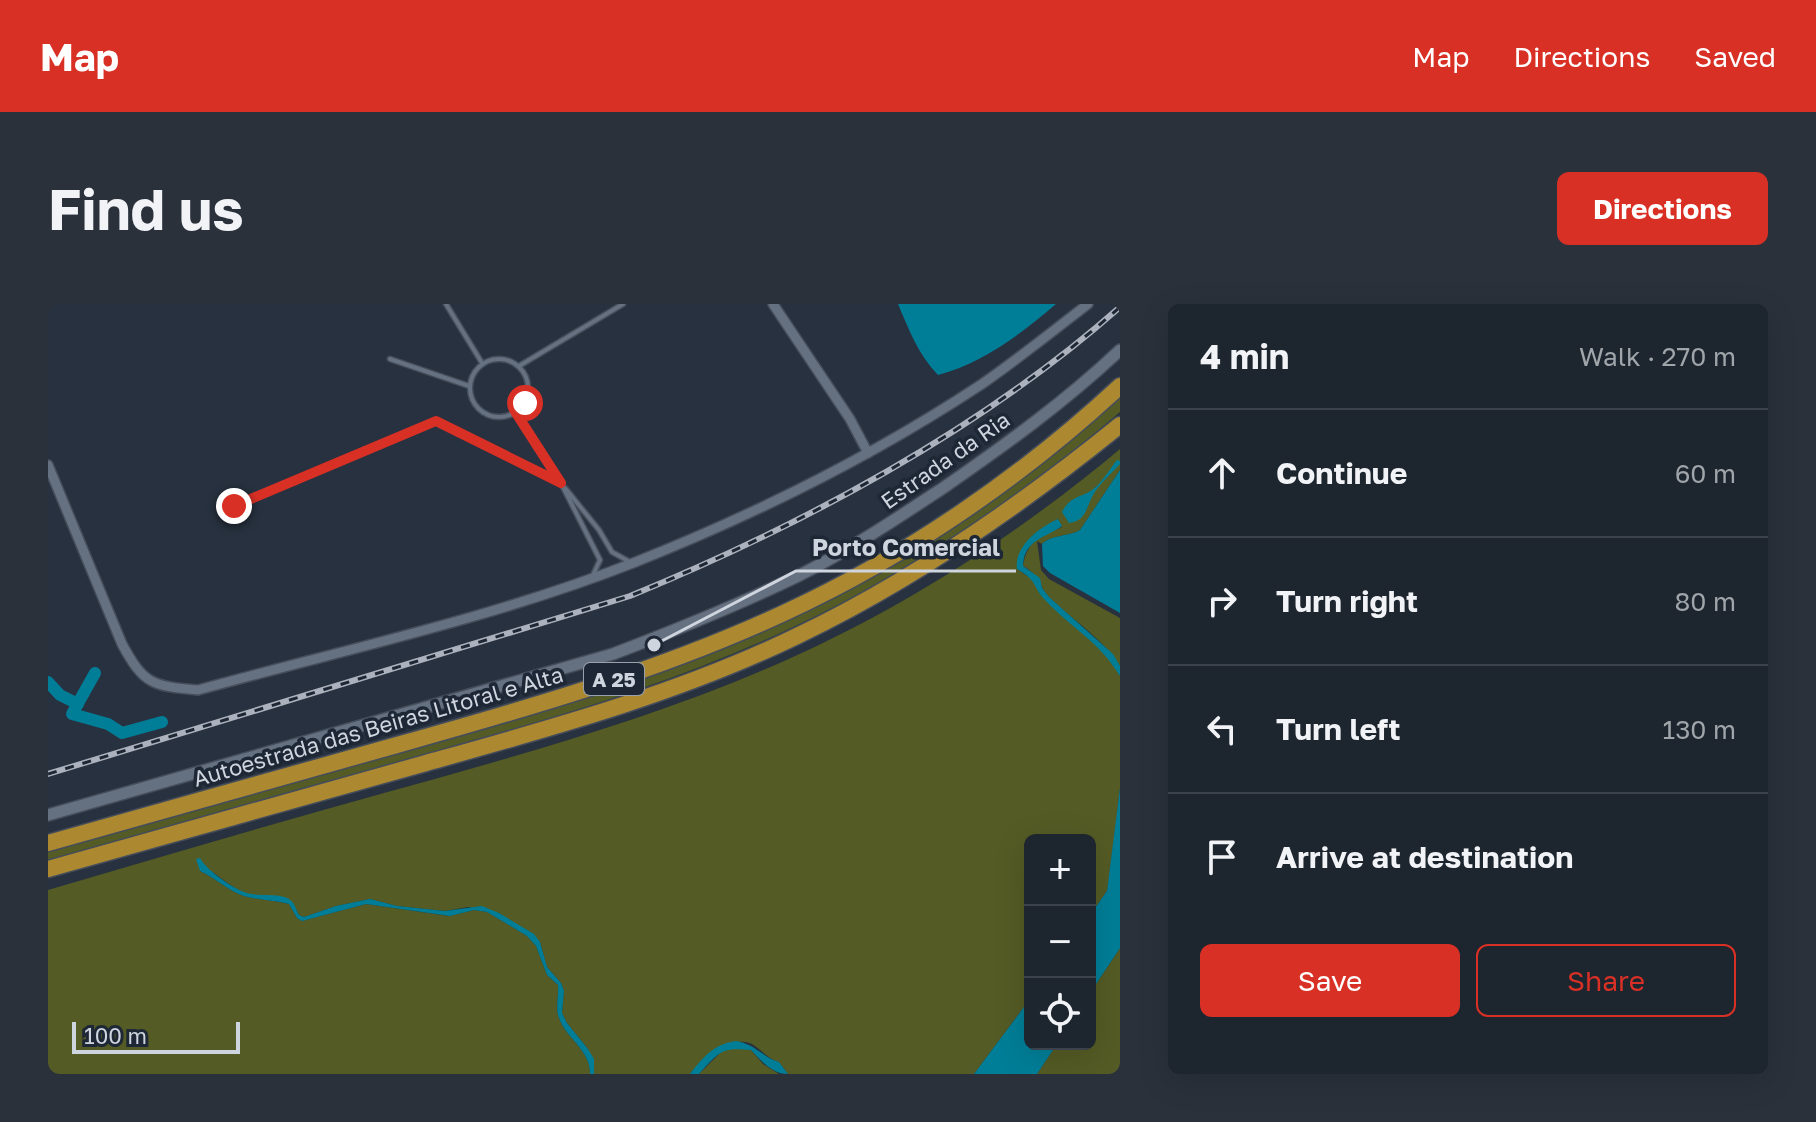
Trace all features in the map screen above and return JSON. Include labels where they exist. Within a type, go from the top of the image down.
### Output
[{"type":"highway","name":"Autoestrada das Beiras Litoral e Alta","points":[[48,843],[580,691],[708,646],[774,618],[877,565],[951,518],[1029,463],[1120,386]]},
{"type":"highway","name":"A 25","points":[[48,869],[505,741],[719,669],[797,636],[893,586],[966,541],[1048,483],[1120,425]]},
{"type":"street","points":[[773,304],[850,419],[868,453]]},
{"type":"street","points":[[48,465],[122,644],[137,671],[163,687],[198,690],[484,612],[592,578],[741,517],[868,453],[983,383],[1088,304]]},
{"type":"street","name":"Estrada da Ria","points":[[48,815],[586,662],[699,620],[800,575],[897,519],[1080,388],[1120,350]]},
{"type":"lane","points":[[446,304],[482,363]]},
{"type":"lane","points":[[519,366],[623,304]]},
{"type":"lane","points":[[390,359],[469,386]]},
{"type":"lane","points":[[508,359],[519,366],[527,377],[529,390],[525,403],[516,413],[504,418],[491,417],[479,410],[471,399],[469,386],[473,373],[482,363],[508,359]]},
{"type":"lane","points":[[516,413],[561,483],[600,560],[592,578]]},
{"type":"lane","points":[[234,506],[436,421],[561,483],[599,530],[612,552],[632,563]]},
{"type":"green space","points":[[1120,394],[1120,412],[1042,475],[961,533],[876,585],[740,651],[546,719],[48,860],[48,850],[502,722],[820,601]]},
{"type":"green space","points":[[1120,449],[1120,470],[1080,530],[1042,544],[1037,541],[1041,570],[1049,579],[1120,618],[1120,666],[1096,638],[1051,599],[1038,578],[1023,566],[1026,553],[1037,538],[1062,527],[1058,519],[1032,536],[1017,569],[1035,581],[1039,592],[1108,656],[1120,676],[1120,788],[1107,891],[1096,907],[1096,834],[1024,834],[1024,1007],[974,1074],[788,1074],[779,1062],[752,1044],[735,1042],[717,1050],[690,1074],[594,1074],[588,1049],[562,1013],[564,991],[547,967],[540,942],[499,913],[468,907],[445,911],[397,906],[370,899],[304,917],[282,897],[243,892],[204,867],[200,871],[238,894],[289,904],[302,921],[366,904],[449,916],[474,910],[487,912],[527,936],[536,946],[547,975],[558,985],[559,1018],[587,1058],[590,1074],[48,1074],[48,890],[578,737],[721,687],[815,647],[908,598],[996,543]]},
{"type":"green space","points":[[1120,948],[1120,1074],[1037,1074],[1053,1050],[1096,1050],[1096,984]]},
{"type":"green space","points":[[724,1049],[751,1050],[763,1064],[779,1074],[699,1074]]},
{"type":"water","points":[[898,304],[1056,304],[1001,346],[955,370],[938,375],[919,350]]},
{"type":"water","points":[[1117,460],[1120,464],[1096,491],[1082,517],[1069,523],[1062,512],[1065,507],[1097,486]]},
{"type":"water","points":[[1120,470],[1120,613],[1050,573],[1043,566],[1042,544],[1080,530]]},
{"type":"water","points":[[1058,519],[1062,526],[1037,540],[1027,550],[1023,566],[1040,578],[1042,588],[1049,597],[1113,654],[1120,666],[1120,676],[1103,653],[1055,610],[1032,580],[1017,569],[1024,545],[1036,532]]},
{"type":"water","points":[[1120,788],[1120,948],[1096,984],[1096,907],[1107,891]]},
{"type":"water","points":[[200,858],[230,885],[251,894],[285,897],[304,917],[370,899],[397,906],[445,911],[482,906],[499,913],[534,934],[540,942],[547,967],[564,991],[562,1013],[594,1059],[594,1074],[590,1074],[587,1058],[562,1025],[557,1010],[558,985],[547,975],[536,946],[527,936],[487,912],[474,910],[450,916],[366,904],[302,921],[289,904],[244,896],[200,871],[196,859]]},
{"type":"water","points":[[1024,1007],[1024,1050],[1053,1050],[1037,1074],[974,1074]]},
{"type":"water","points":[[736,1041],[779,1062],[788,1074],[772,1069],[751,1050],[741,1049],[727,1050],[699,1074],[690,1074],[710,1052]]},
{"type":"waterway","points":[[95,673],[72,714],[108,724],[122,733],[162,722]]},
{"type":"waterway","points":[[48,682],[60,695],[78,704]]},
{"type":"railway","points":[[48,774],[630,596],[694,569],[824,506],[949,434],[1066,352],[1120,307]]},
{"type":"place","name":"Porto Comercial","points":[[654,645]]},
{"type":"route","points":[[234,506],[436,421],[561,483],[516,413],[525,403]]}]
